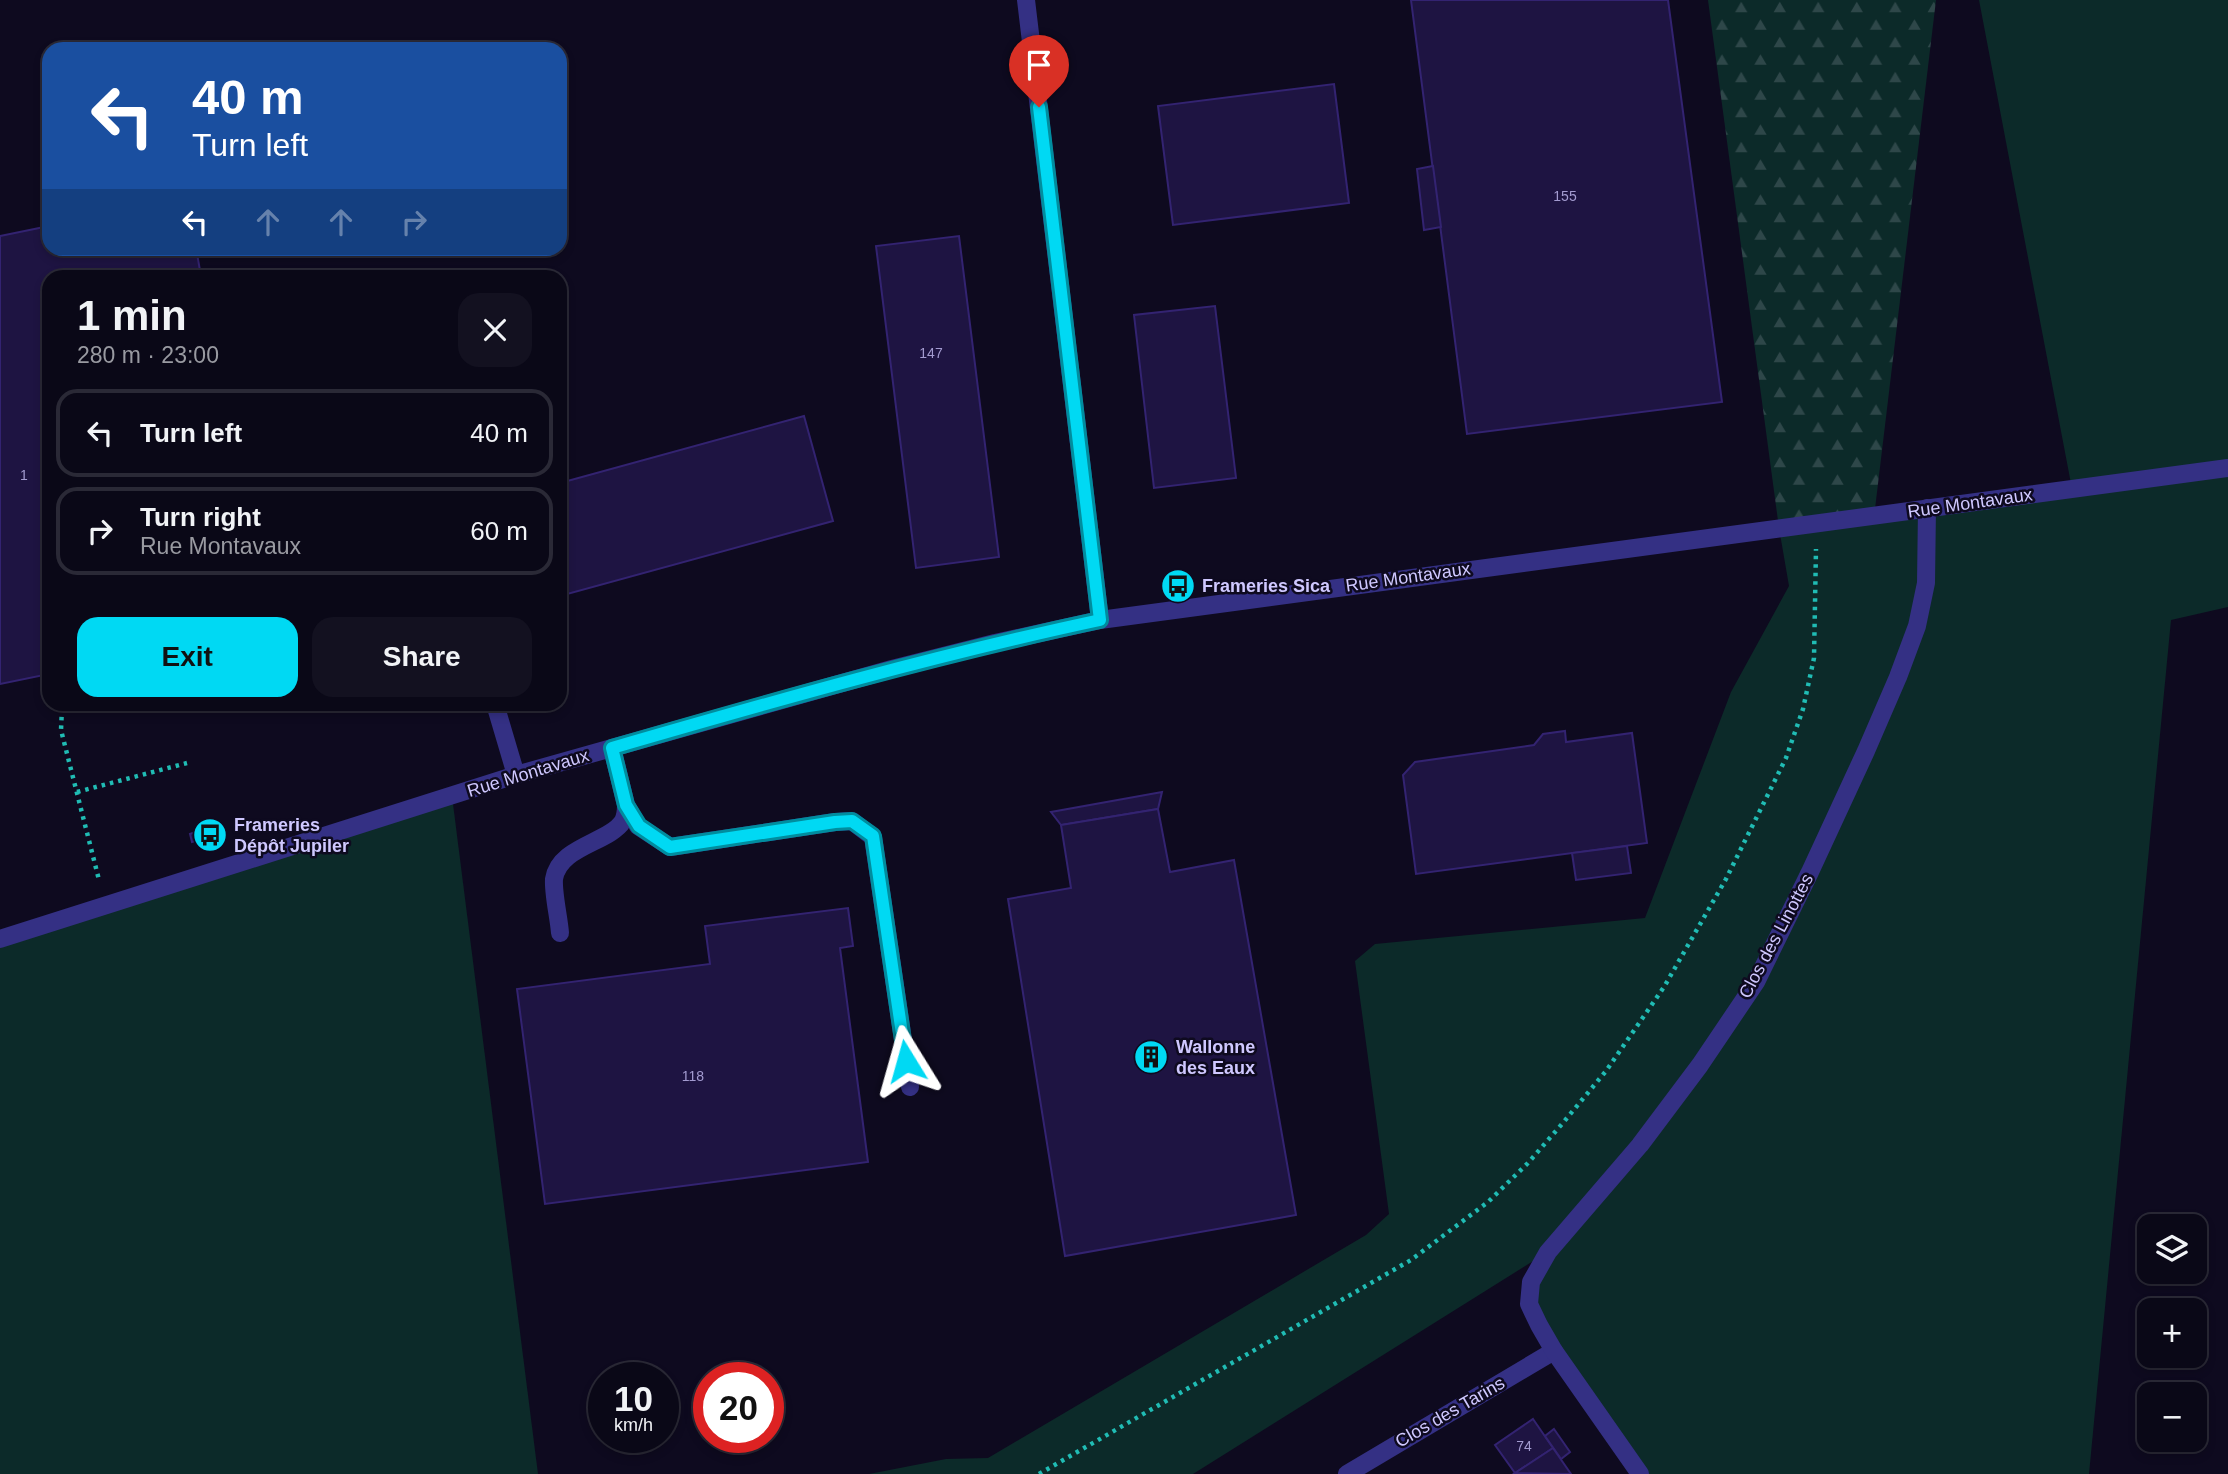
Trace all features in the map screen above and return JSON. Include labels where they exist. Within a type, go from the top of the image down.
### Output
[{"type":"street","points":[[1026,0],[1100,620]]},
{"type":"street","name":"Rue Montavaux","points":[[0,939],[516,775],[892,668],[1100,620],[2228,468]]},
{"type":"street","name":"Clos des Linottes","points":[[1640,1474],[1554,1351],[1529,1304],[1531,1282],[1548,1252],[1640,1145],[1700,1065],[1756,982],[1866,751],[1912,639],[1926,583],[1927,508]]},
{"type":"street","points":[[497,711],[516,775]]},
{"type":"street","points":[[612,748],[626,805],[639,826],[670,847],[852,821],[873,836],[910,1087]]},
{"type":"street","points":[[560,933],[554,879],[560,864],[624,820],[626,805]]},
{"type":"street","name":"Clos des Tarins","points":[[1347,1474],[1554,1351]]},
{"type":"path","points":[[1039,1474],[1411,1260],[1488,1202],[1528,1163],[1606,1071],[1657,997],[1695,934],[1786,758],[1803,709],[1814,658],[1816,523]]},
{"type":"path","points":[[62,711],[61,730],[106,906]]},
{"type":"path","points":[[77,792],[187,762]]},
{"type":"green space","points":[[1708,0],[1936,0],[1874,517],[1779,528]]},
{"type":"green space","points":[[1979,0],[2228,0],[2228,607],[2171,620],[2089,1474],[1640,1474],[1529,1304],[1546,1253],[1193,1474],[869,1474],[946,1459],[988,1458],[1366,1235],[1389,1214],[1355,961],[1375,944],[1645,918],[1731,692],[1789,586],[1779,528],[2072,489]]},
{"type":"green space","points":[[452,796],[538,1474],[0,1474],[0,940]]},
{"type":"building","points":[[1411,0],[1668,0],[1722,402],[1467,434]]},
{"type":"building","points":[[1334,84],[1349,203],[1173,225],[1158,106]]},
{"type":"building","points":[[1433,166],[1441,227],[1424,230],[1417,169]]},
{"type":"building","points":[[42,227],[42,256],[197,256],[200,270],[42,270],[42,675],[0,684],[0,236]]},
{"type":"building","points":[[959,236],[999,557],[916,568],[876,246]]},
{"type":"building","points":[[1215,306],[1236,478],[1154,488],[1134,315]]},
{"type":"building","points":[[804,416],[833,521],[567,594],[567,481]]},
{"type":"building","points":[[1565,731],[1566,742],[1632,733],[1647,843],[1416,874],[1403,775],[1415,762],[1534,745],[1543,734]]},
{"type":"building","points":[[1162,792],[1158,809],[1061,825],[1051,812]]},
{"type":"building","name":"Wallonne des Eaux","points":[[1158,809],[1170,872],[1234,860],[1296,1215],[1065,1256],[1008,899],[1071,888],[1061,825]]},
{"type":"building","points":[[213,826],[215,835],[192,842],[190,834]]},
{"type":"building","points":[[1627,846],[1631,873],[1576,880],[1572,853]]},
{"type":"building","points":[[848,908],[853,946],[840,948],[868,1162],[545,1204],[517,989],[710,964],[705,926]]},
{"type":"building","points":[[1533,1419],[1553,1448],[1515,1473],[1495,1445]]},
{"type":"building","points":[[1554,1429],[1570,1452],[1561,1459],[1545,1436]]},
{"type":"building","points":[[1553,1448],[1571,1474],[1515,1473]]},
{"type":"place","name":"Frameries Sica","points":[[1178,586]]},
{"type":"place","name":"Frameries Dépôt Jupiler","points":[[210,835]]},
{"type":"place","name":"Wallonne des Eaux","points":[[1151,1057]]},
{"type":"route","points":[[906,1061],[873,836],[852,821],[670,847],[639,826],[626,805],[612,748],[892,668],[1100,620],[1039,107]]}]
